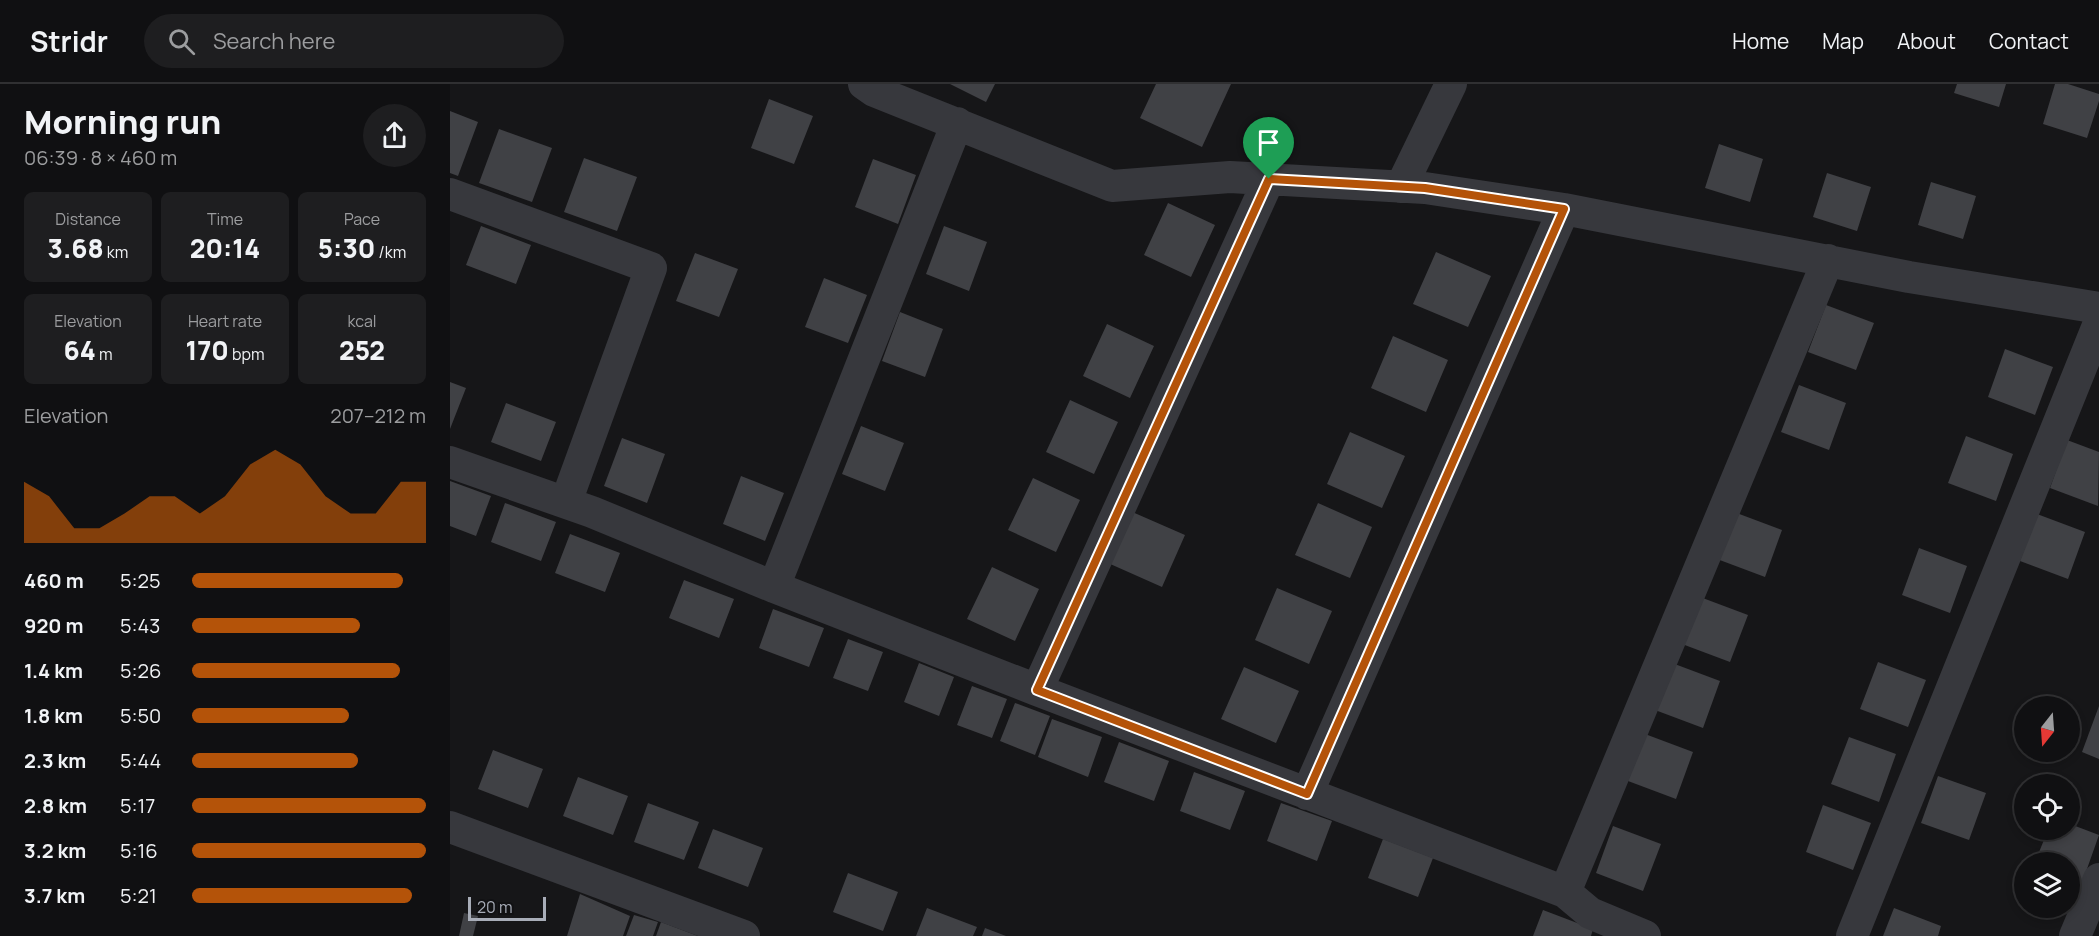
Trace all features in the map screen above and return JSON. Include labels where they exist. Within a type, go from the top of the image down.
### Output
[{"type":"street","points":[[1401,187],[1451,84]]},
{"type":"street","points":[[872,86],[1112,186],[1230,177],[1425,188],[1564,209],[1909,277],[2099,308]]},
{"type":"street","points":[[774,587],[957,123]]},
{"type":"street","points":[[1037,690],[1269,179]]},
{"type":"street","points":[[450,194],[651,268],[566,502]]},
{"type":"street","points":[[1307,794],[1564,209]]},
{"type":"street","points":[[1565,892],[1828,260]]},
{"type":"street","points":[[1852,936],[2099,323]]},
{"type":"street","points":[[450,462],[566,502],[774,587],[1037,690],[1565,892],[1590,913],[1645,936]]},
{"type":"street","points":[[450,827],[744,936]]},
{"type":"street","points":[[2075,936],[2099,879]]},
{"type":"building","points":[[950,84],[995,84],[986,102]]},
{"type":"building","points":[[1156,84],[1231,84],[1202,147],[1140,118]]},
{"type":"building","points":[[1957,84],[2006,84],[1999,107],[1954,93]]},
{"type":"building","points":[[2055,84],[2068,84],[2099,94],[2099,101],[2087,138],[2043,124]]},
{"type":"building","points":[[769,99],[813,116],[794,164],[751,148]]},
{"type":"building","points":[[450,111],[478,122],[458,176],[450,173]]},
{"type":"building","points":[[499,129],[552,148],[532,202],[479,183]]},
{"type":"building","points":[[1719,144],[1763,159],[1750,202],[1705,188]]},
{"type":"building","points":[[584,158],[637,177],[617,231],[564,212]]},
{"type":"building","points":[[873,159],[916,175],[898,224],[855,207]]},
{"type":"building","points":[[1827,173],[1871,187],[1857,231],[1813,217]]},
{"type":"building","points":[[1931,182],[1976,196],[1963,239],[1918,225]]},
{"type":"building","points":[[1168,203],[1215,225],[1191,277],[1144,255]]},
{"type":"building","points":[[481,226],[531,245],[516,284],[466,265]]},
{"type":"building","points":[[944,226],[987,242],[969,291],[926,274]]},
{"type":"building","points":[[1436,252],[1491,276],[1468,327],[1413,304]]},
{"type":"building","points":[[695,253],[738,269],[719,317],[676,301]]},
{"type":"building","points":[[824,278],[867,295],[848,343],[805,327]]},
{"type":"building","points":[[1826,305],[1874,323],[1856,370],[1808,352]]},
{"type":"building","points":[[900,312],[943,329],[925,377],[882,361]]},
{"type":"building","points":[[1107,324],[1154,346],[1130,398],[1083,376]]},
{"type":"building","points":[[1393,336],[1448,360],[1426,412],[1371,388]]},
{"type":"building","points":[[2005,349],[2053,367],[2035,415],[1988,397]]},
{"type":"building","points":[[450,382],[466,388],[450,429]]},
{"type":"building","points":[[1799,385],[1846,403],[1829,450],[1781,432]]},
{"type":"building","points":[[1070,400],[1118,422],[1094,474],[1046,452]]},
{"type":"building","points":[[506,403],[556,422],[541,461],[491,442]]},
{"type":"building","points":[[861,426],[904,443],[885,491],[842,474]]},
{"type":"building","points":[[1350,432],[1405,456],[1382,508],[1327,484]]},
{"type":"building","points":[[1966,436],[2013,454],[1996,501],[1948,483]]},
{"type":"building","points":[[622,438],[665,454],[647,503],[604,486]]},
{"type":"building","points":[[2067,440],[2099,452],[2098,506],[2050,488]]},
{"type":"building","points":[[741,476],[784,493],[765,541],[723,524]]},
{"type":"building","points":[[1033,478],[1080,500],[1056,552],[1008,530]]},
{"type":"building","points":[[450,481],[491,496],[476,536],[450,526]]},
{"type":"building","points":[[505,503],[556,522],[541,561],[491,542]]},
{"type":"building","points":[[1318,503],[1372,527],[1350,578],[1295,555]]},
{"type":"building","points":[[1130,511],[1185,535],[1162,587],[1108,563]]},
{"type":"building","points":[[1734,512],[1782,530],[1765,577],[1717,559]]},
{"type":"building","points":[[2037,514],[2085,532],[2068,579],[2020,561]]},
{"type":"building","points":[[570,534],[620,553],[605,592],[555,573]]},
{"type":"building","points":[[1919,548],[1967,566],[1950,613],[1902,595]]},
{"type":"building","points":[[992,567],[1039,589],[1015,641],[967,619]]},
{"type":"building","points":[[684,580],[734,599],[719,638],[669,618]]},
{"type":"building","points":[[1277,588],[1332,611],[1309,664],[1255,640]]},
{"type":"building","points":[[1700,597],[1748,615],[1730,662],[1682,644]]},
{"type":"building","points":[[773,609],[824,628],[809,667],[759,648]]},
{"type":"building","points":[[848,639],[883,652],[868,691],[833,678]]},
{"type":"building","points":[[1878,662],[1926,680],[1908,727],[1860,709]]},
{"type":"building","points":[[919,663],[954,677],[939,716],[904,702]]},
{"type":"building","points":[[1672,663],[1720,681],[1703,728],[1655,710]]},
{"type":"building","points":[[1244,667],[1299,691],[1276,743],[1221,719]]},
{"type":"building","points":[[972,686],[1007,699],[992,738],[957,725]]},
{"type":"building","points":[[1015,703],[1050,716],[1035,755],[1000,741]]},
{"type":"building","points":[[2099,706],[2099,759],[2082,752]]},
{"type":"building","points":[[1052,719],[1102,737],[1088,777],[1038,757]]},
{"type":"building","points":[[1645,734],[1693,752],[1676,799],[1628,781]]},
{"type":"building","points":[[1849,737],[1896,754],[1879,802],[1831,784]]},
{"type":"building","points":[[1119,742],[1169,761],[1154,801],[1104,782]]},
{"type":"building","points":[[493,750],[543,769],[528,808],[478,789]]},
{"type":"building","points":[[1194,772],[1245,791],[1230,830],[1180,811]]},
{"type":"building","points":[[1938,776],[1986,793],[1969,840],[1921,823]]},
{"type":"building","points":[[578,777],[628,796],[613,835],[563,816]]},
{"type":"building","points":[[648,803],[699,822],[684,860],[634,842]]},
{"type":"building","points":[[1281,803],[1332,821],[1317,861],[1267,841]]},
{"type":"building","points":[[1823,805],[1871,823],[1853,870],[1806,852]]},
{"type":"building","points":[[1613,826],[1661,844],[1643,891],[1596,873]]},
{"type":"building","points":[[2080,828],[2099,835],[2082,883],[2080,882],[2080,852],[2039,852],[2044,840],[2080,840]]},
{"type":"building","points":[[713,829],[763,848],[748,887],[698,868]]},
{"type":"building","points":[[1383,839],[1433,858],[1418,897],[1368,878]]},
{"type":"building","points":[[848,873],[898,892],[883,931],[833,912]]},
{"type":"building","points":[[580,894],[630,916],[623,936],[567,936]]},
{"type":"building","points":[[927,908],[977,927],[973,936],[916,936]]},
{"type":"building","points":[[1894,908],[1941,926],[1938,936],[1883,936]]},
{"type":"building","points":[[1543,910],[1593,929],[1591,936],[1533,936]]},
{"type":"building","points":[[464,913],[478,916],[473,936],[459,936]]},
{"type":"building","points":[[634,915],[658,922],[653,936],[626,936]]},
{"type":"building","points":[[661,922],[698,936],[656,936]]},
{"type":"building","points":[[985,928],[1006,936],[982,936]]},
{"type":"route","points":[[1269,179],[1425,188],[1564,209],[1307,794],[1037,690],[1269,179]]}]
